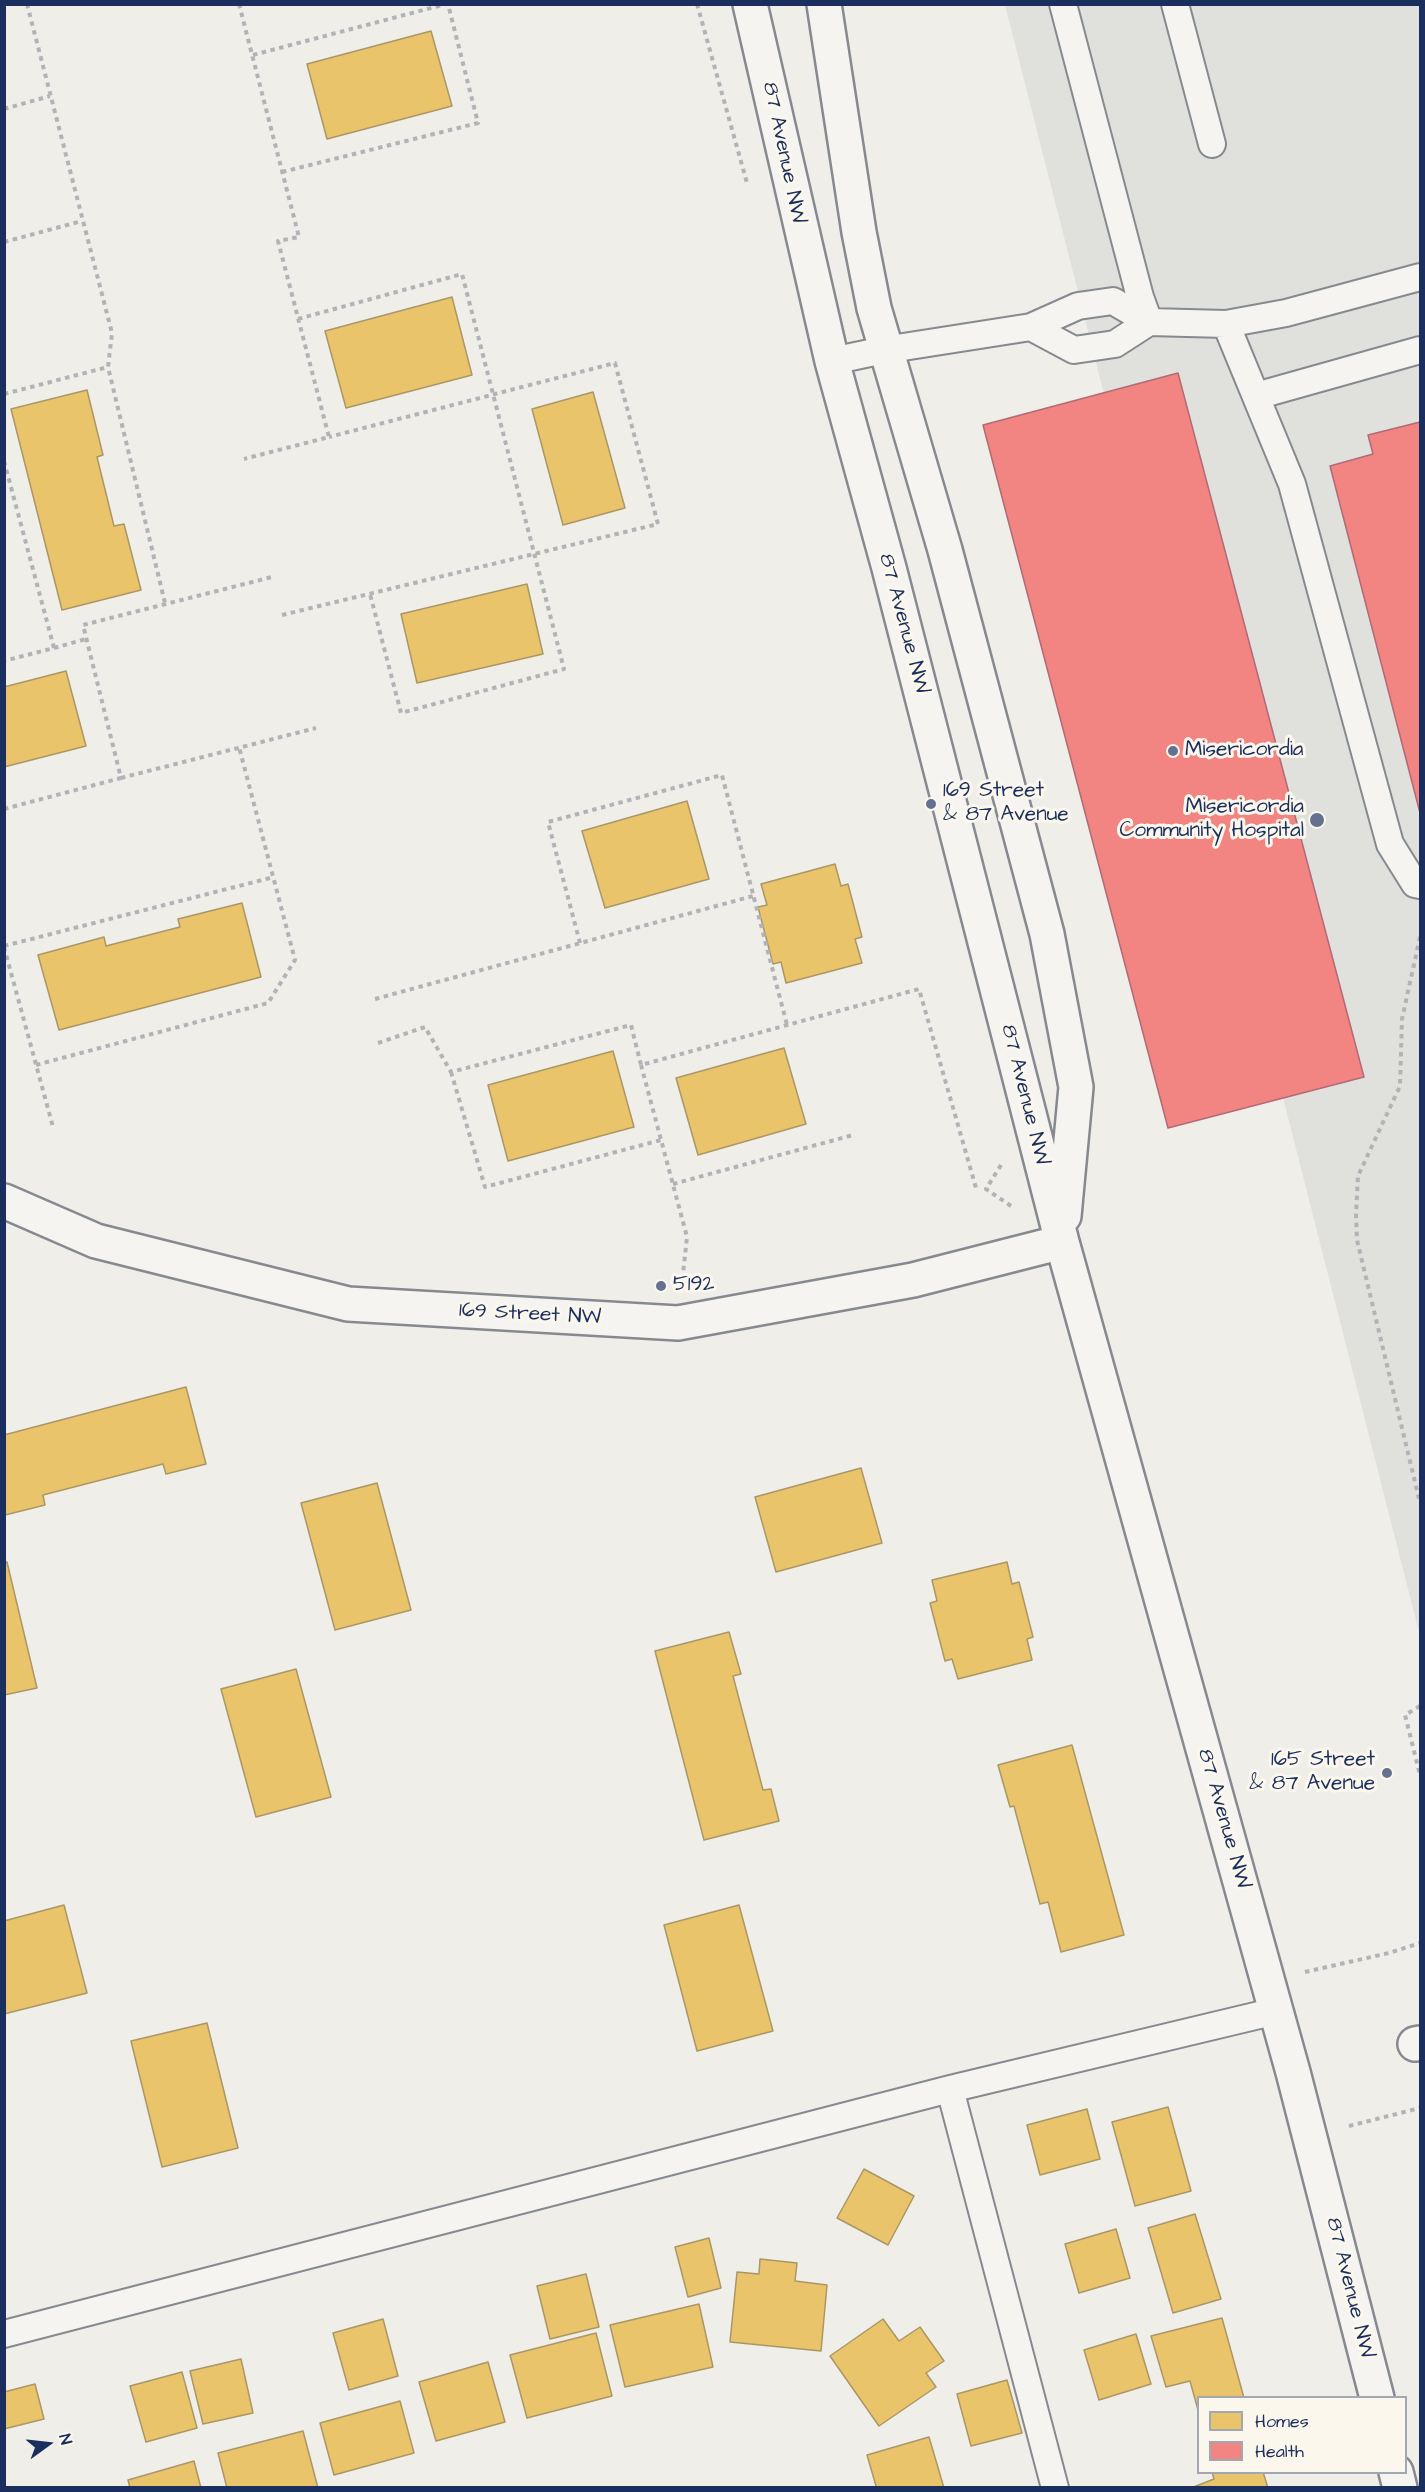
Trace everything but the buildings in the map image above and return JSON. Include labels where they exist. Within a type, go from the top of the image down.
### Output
[{"type":"main road","name":"87 Avenue NW","points":[[750,4],[832,361],[889,568],[1062,1242],[1272,1996],[1377,2396]]},
{"type":"main road","name":"87 Avenue NW","points":[[824,4],[859,232],[884,350],[945,550],[1047,934],[1076,1087],[1062,1242]]},
{"type":"main road","name":"169 Street NW","points":[[4,1201],[96,1241],[348,1304],[678,1323],[913,1280],[1062,1242]]},
{"type":"lane","points":[[1063,4],[1140,297],[1149,322]]},
{"type":"lane","points":[[1175,4],[1212,144]]},
{"type":"lane","points":[[832,361],[884,350],[1031,327],[1078,306],[1113,301],[1149,322],[1226,324],[1286,313],[1420,277]]},
{"type":"lane","points":[[1031,327],[1074,350],[1115,344],[1149,322]]},
{"type":"lane","points":[[1226,324],[1292,484],[1390,844],[1414,884],[1420,885]]},
{"type":"lane","points":[[1256,396],[1420,350]]},
{"type":"lane","points":[[4,2334],[950,2089],[1272,1996]]},
{"type":"lane","points":[[950,2089],[1055,2487]]},
{"type":"path","points":[[27,4],[112,333],[108,367],[165,603]]},
{"type":"path","points":[[239,4],[299,237],[278,241],[329,437]]},
{"type":"path","points":[[253,55],[447,4],[478,123],[282,172]]},
{"type":"path","points":[[4,109],[50,96]]},
{"type":"path","points":[[4,242],[82,221]]},
{"type":"path","points":[[298,319],[462,274],[564,669],[401,713],[370,594]]},
{"type":"path","points":[[244,459],[615,363],[658,524],[282,615]]},
{"type":"path","points":[[4,394],[108,367]]},
{"type":"path","points":[[4,461],[54,648]]},
{"type":"path","points":[[121,778],[82,625],[272,577]]},
{"type":"path","points":[[4,661],[86,639]]},
{"type":"path","points":[[4,809],[316,728]]},
{"type":"path","points":[[36,1065],[268,1003],[295,960],[239,747]]},
{"type":"path","points":[[580,943],[548,822],[722,775],[787,1025]]},
{"type":"path","points":[[53,1127],[4,946],[273,877]]},
{"type":"path","points":[[375,999],[753,896]]},
{"type":"path","points":[[1420,937],[1402,1019],[1400,1086],[1358,1176],[1356,1215],[1357,1240],[1420,1503]]},
{"type":"path","points":[[641,1065],[919,989],[975,1188]]},
{"type":"path","points":[[451,1072],[631,1025],[687,1237],[678,1323]]},
{"type":"path","points":[[378,1043],[425,1027],[451,1072],[485,1187],[661,1140]]},
{"type":"path","points":[[673,1184],[853,1135]]},
{"type":"path","points":[[1420,1706],[1404,1715],[1420,1775]]},
{"type":"path","points":[[1272,1996],[1420,1943]]},
{"type":"path","points":[[1310,2136],[1420,2108]]},
{"type":"shaded area","name":"Misericordia Community Hospital","points":[[1005,5],[1420,5],[1420,1636]]},
{"type":"place","name":"Misericordia","points":[[1173,751]]},
{"type":"place","name":"169 Street & 87 Avenue","points":[[931,804]]},
{"type":"place","name":"Misericordia Community Hospital","points":[[1317,820]]},
{"type":"place","name":"5192","points":[[661,1286]]},
{"type":"place","name":"165 Street & 87 Avenue","points":[[1387,1773]]}]
